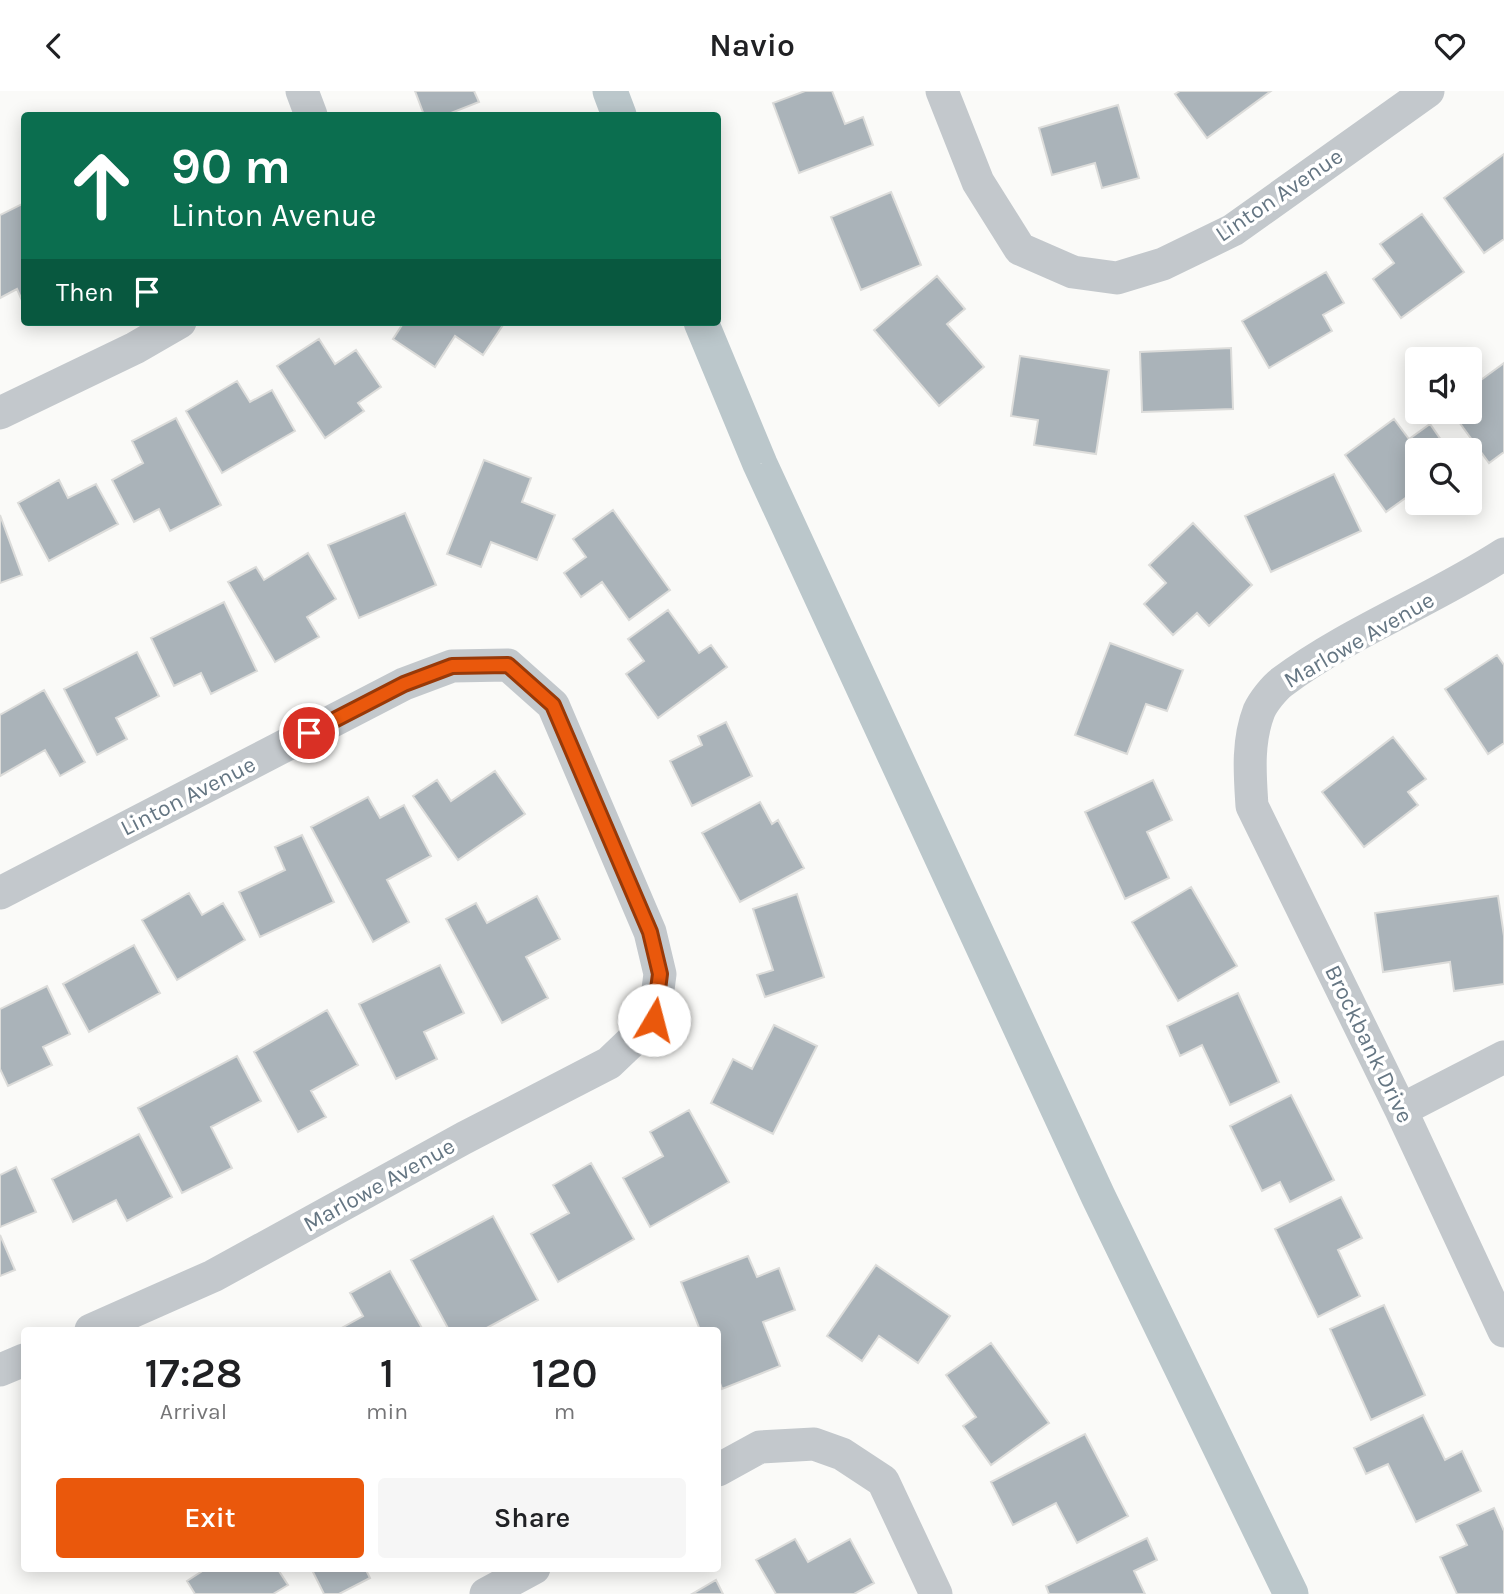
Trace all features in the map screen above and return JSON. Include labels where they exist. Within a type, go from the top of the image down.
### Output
[{"type":"street","points":[[302,91],[310,112]]},
{"type":"street","name":"Linton Avenue","points":[[942,91],[978,182],[1020,249],[1073,272],[1117,278],[1163,264],[1233,230],[1428,91]]},
{"type":"street","points":[[0,413],[135,348],[173,326]]},
{"type":"street","name":"Marlowe Avenue","points":[[1249,754],[1259,710],[1279,684],[1323,656],[1476,573],[1504,554]]},
{"type":"street","name":"Linton Avenue","points":[[0,893],[404,684],[452,666],[508,665],[553,705],[650,932],[660,974],[654,1020]]},
{"type":"street","name":"Brockbank Drive","points":[[1249,754],[1252,806],[1401,1110],[1504,1331]]},
{"type":"street","name":"Marlowe Avenue","points":[[98,1327],[213,1276],[464,1138],[609,1063],[654,1020]]},
{"type":"street","points":[[1401,1110],[1504,1057]]},
{"type":"street","points":[[0,1370],[21,1361]]},
{"type":"street","points":[[721,1467],[760,1447],[814,1444],[842,1454],[883,1481],[936,1594]]},
{"type":"street","points":[[486,1594],[527,1572]]},
{"type":"building","points":[[415,91],[474,91],[479,102],[454,112],[423,112]]},
{"type":"building","points":[[805,91],[832,91],[845,124],[863,117],[873,145],[799,173],[773,103]]},
{"type":"building","points":[[1180,91],[1271,91],[1207,138],[1175,94]]},
{"type":"building","points":[[1118,105],[1139,178],[1102,188],[1095,163],[1052,175],[1039,128]]},
{"type":"building","points":[[1504,154],[1504,239],[1484,253],[1444,198]]},
{"type":"building","points":[[891,192],[921,265],[861,290],[831,217]]},
{"type":"building","points":[[21,204],[21,298],[17,289],[0,298],[0,215]]},
{"type":"building","points":[[1422,214],[1464,272],[1401,318],[1373,279],[1394,263],[1380,244]]},
{"type":"building","points":[[1326,272],[1344,303],[1323,315],[1332,331],[1269,368],[1242,321]]},
{"type":"building","points":[[937,276],[965,309],[947,324],[984,367],[939,406],[874,330]]},
{"type":"building","points":[[401,326],[502,326],[483,355],[455,336],[435,367],[393,339]]},
{"type":"building","points":[[319,339],[335,364],[356,350],[381,387],[358,403],[364,411],[325,438],[277,366]]},
{"type":"building","points":[[1231,348],[1233,409],[1142,412],[1140,352]]},
{"type":"building","points":[[1020,356],[1109,370],[1096,454],[1034,445],[1038,420],[1011,416]]},
{"type":"building","points":[[1504,363],[1504,452],[1489,463],[1482,453],[1482,438],[1471,438],[1460,424],[1482,424],[1482,379]]},
{"type":"building","points":[[237,381],[250,402],[272,390],[295,431],[222,473],[186,411]]},
{"type":"building","points":[[176,418],[221,505],[170,531],[159,509],[134,522],[112,480],[143,463],[132,441]]},
{"type":"building","points":[[1394,419],[1408,438],[1405,438],[1405,498],[1386,512],[1345,455]]},
{"type":"building","points":[[1430,424],[1440,438],[1410,438]]},
{"type":"building","points":[[484,460],[531,478],[522,502],[555,515],[537,560],[491,542],[481,567],[447,554]]},
{"type":"building","points":[[1334,474],[1361,531],[1271,572],[1245,516]]},
{"type":"building","points":[[59,480],[68,498],[96,484],[118,524],[49,561],[18,503]]},
{"type":"building","points":[[613,510],[670,590],[629,620],[602,582],[581,597],[564,573],[586,557],[573,539]]},
{"type":"building","points":[[405,513],[436,585],[359,618],[328,545]]},
{"type":"building","points":[[0,515],[22,575],[0,583]]},
{"type":"building","points":[[1193,523],[1252,585],[1209,626],[1197,613],[1173,635],[1144,604],[1166,583],[1149,565]]},
{"type":"building","points":[[308,553],[336,599],[307,617],[319,637],[275,662],[228,582],[256,567],[264,580]]},
{"type":"building","points":[[224,602],[257,671],[211,694],[201,673],[174,686],[151,638]]},
{"type":"building","points":[[668,610],[699,653],[711,645],[727,667],[658,718],[626,674],[644,661],[628,639]]},
{"type":"building","points":[[1110,643],[1183,670],[1167,711],[1146,704],[1127,754],[1075,735]]},
{"type":"building","points":[[137,652],[159,696],[116,718],[127,739],[97,755],[64,689]]},
{"type":"building","points":[[1497,655],[1504,665],[1504,743],[1488,754],[1445,689]]},
{"type":"building","points":[[44,690],[85,762],[60,776],[45,750],[0,776],[0,715]]},
{"type":"building","points":[[726,722],[752,776],[692,806],[670,761],[702,745],[698,736]]},
{"type":"building","points":[[1393,737],[1426,779],[1408,792],[1418,805],[1364,847],[1322,792]]},
{"type":"building","points":[[495,771],[525,814],[458,860],[413,796],[437,780],[451,801]]},
{"type":"building","points":[[1153,780],[1172,820],[1147,832],[1169,878],[1125,899],[1085,812]]},
{"type":"building","points":[[368,797],[380,818],[404,805],[431,856],[387,880],[409,922],[373,942],[311,827]]},
{"type":"building","points":[[760,802],[772,824],[778,820],[804,868],[740,902],[702,833]]},
{"type":"building","points":[[302,835],[334,902],[260,937],[239,892],[285,870],[275,847]]},
{"type":"building","points":[[1191,887],[1237,966],[1178,1001],[1132,922]]},
{"type":"building","points":[[189,893],[202,915],[223,903],[245,940],[177,980],[142,920]]},
{"type":"building","points":[[797,894],[824,977],[765,997],[757,975],[773,970],[753,909]]},
{"type":"building","points":[[537,896],[560,939],[526,957],[548,998],[502,1023],[446,919],[476,903],[487,923]]},
{"type":"building","points":[[1498,896],[1504,936],[1504,984],[1454,991],[1450,962],[1383,972],[1375,913]]},
{"type":"building","points":[[134,945],[160,993],[89,1032],[63,984]]},
{"type":"building","points":[[440,965],[464,1013],[424,1032],[437,1059],[396,1079],[359,1004]]},
{"type":"building","points":[[47,986],[70,1034],[43,1047],[52,1065],[8,1086],[0,1069],[0,1009]]},
{"type":"building","points":[[1238,993],[1279,1082],[1230,1105],[1202,1045],[1180,1056],[1167,1026]]},
{"type":"building","points":[[327,1010],[358,1065],[311,1091],[326,1117],[298,1132],[254,1052]]},
{"type":"building","points":[[774,1025],[817,1046],[773,1134],[711,1103],[733,1059],[752,1069]]},
{"type":"building","points":[[237,1056],[261,1101],[211,1127],[232,1168],[182,1193],[138,1108]]},
{"type":"building","points":[[1291,1095],[1334,1180],[1290,1202],[1280,1182],[1262,1191],[1230,1126]]},
{"type":"building","points":[[689,1110],[729,1182],[650,1227],[623,1178],[663,1156],[650,1132]]},
{"type":"building","points":[[139,1134],[172,1197],[127,1221],[116,1200],[73,1222],[52,1179]]},
{"type":"building","points":[[591,1163],[634,1239],[558,1282],[531,1234],[569,1213],[553,1185]]},
{"type":"building","points":[[16,1167],[36,1212],[0,1227],[0,1175]]},
{"type":"building","points":[[1341,1197],[1362,1238],[1338,1250],[1360,1296],[1318,1317],[1275,1229]]},
{"type":"building","points":[[493,1216],[538,1300],[488,1327],[447,1327],[411,1260]]},
{"type":"building","points":[[0,1235],[15,1270],[0,1276]]},
{"type":"building","points":[[748,1256],[757,1277],[779,1268],[795,1310],[763,1322],[780,1366],[722,1389],[721,1327],[699,1327],[681,1282]]},
{"type":"building","points":[[876,1265],[950,1316],[918,1363],[879,1336],[862,1361],[827,1336]]},
{"type":"building","points":[[390,1271],[421,1327],[343,1327],[363,1316],[350,1293]]},
{"type":"building","points":[[1384,1305],[1425,1395],[1371,1420],[1330,1329]]},
{"type":"building","points":[[991,1343],[1049,1423],[991,1465],[963,1426],[976,1417],[946,1375]]},
{"type":"building","points":[[1423,1415],[1445,1460],[1462,1451],[1481,1491],[1416,1522],[1388,1464],[1366,1474],[1354,1448]]},
{"type":"building","points":[[1085,1434],[1128,1516],[1077,1543],[1056,1503],[1013,1525],[991,1482]]},
{"type":"building","points":[[1494,1508],[1504,1531],[1504,1594],[1457,1594],[1440,1557],[1467,1545],[1457,1525]]},
{"type":"building","points":[[1147,1538],[1157,1560],[1134,1571],[1145,1594],[1049,1594],[1046,1586]]},
{"type":"building","points":[[795,1539],[808,1562],[850,1539],[874,1583],[854,1594],[776,1594],[756,1560]]},
{"type":"building","points":[[201,1572],[280,1572],[288,1585],[273,1594],[195,1594],[187,1581]]},
{"type":"building","points":[[313,1572],[367,1572],[370,1578],[339,1594],[324,1594]]},
{"type":"building","points":[[716,1580],[723,1594],[692,1594]]},
{"type":"waterway","points":[[610,91],[618,112]]},
{"type":"waterway","points":[[703,326],[760,464],[1098,1196],[1291,1594]]},
{"type":"route","points":[[309,733],[404,684],[452,666],[508,665],[553,705],[650,932],[660,974],[654,1020]]}]
